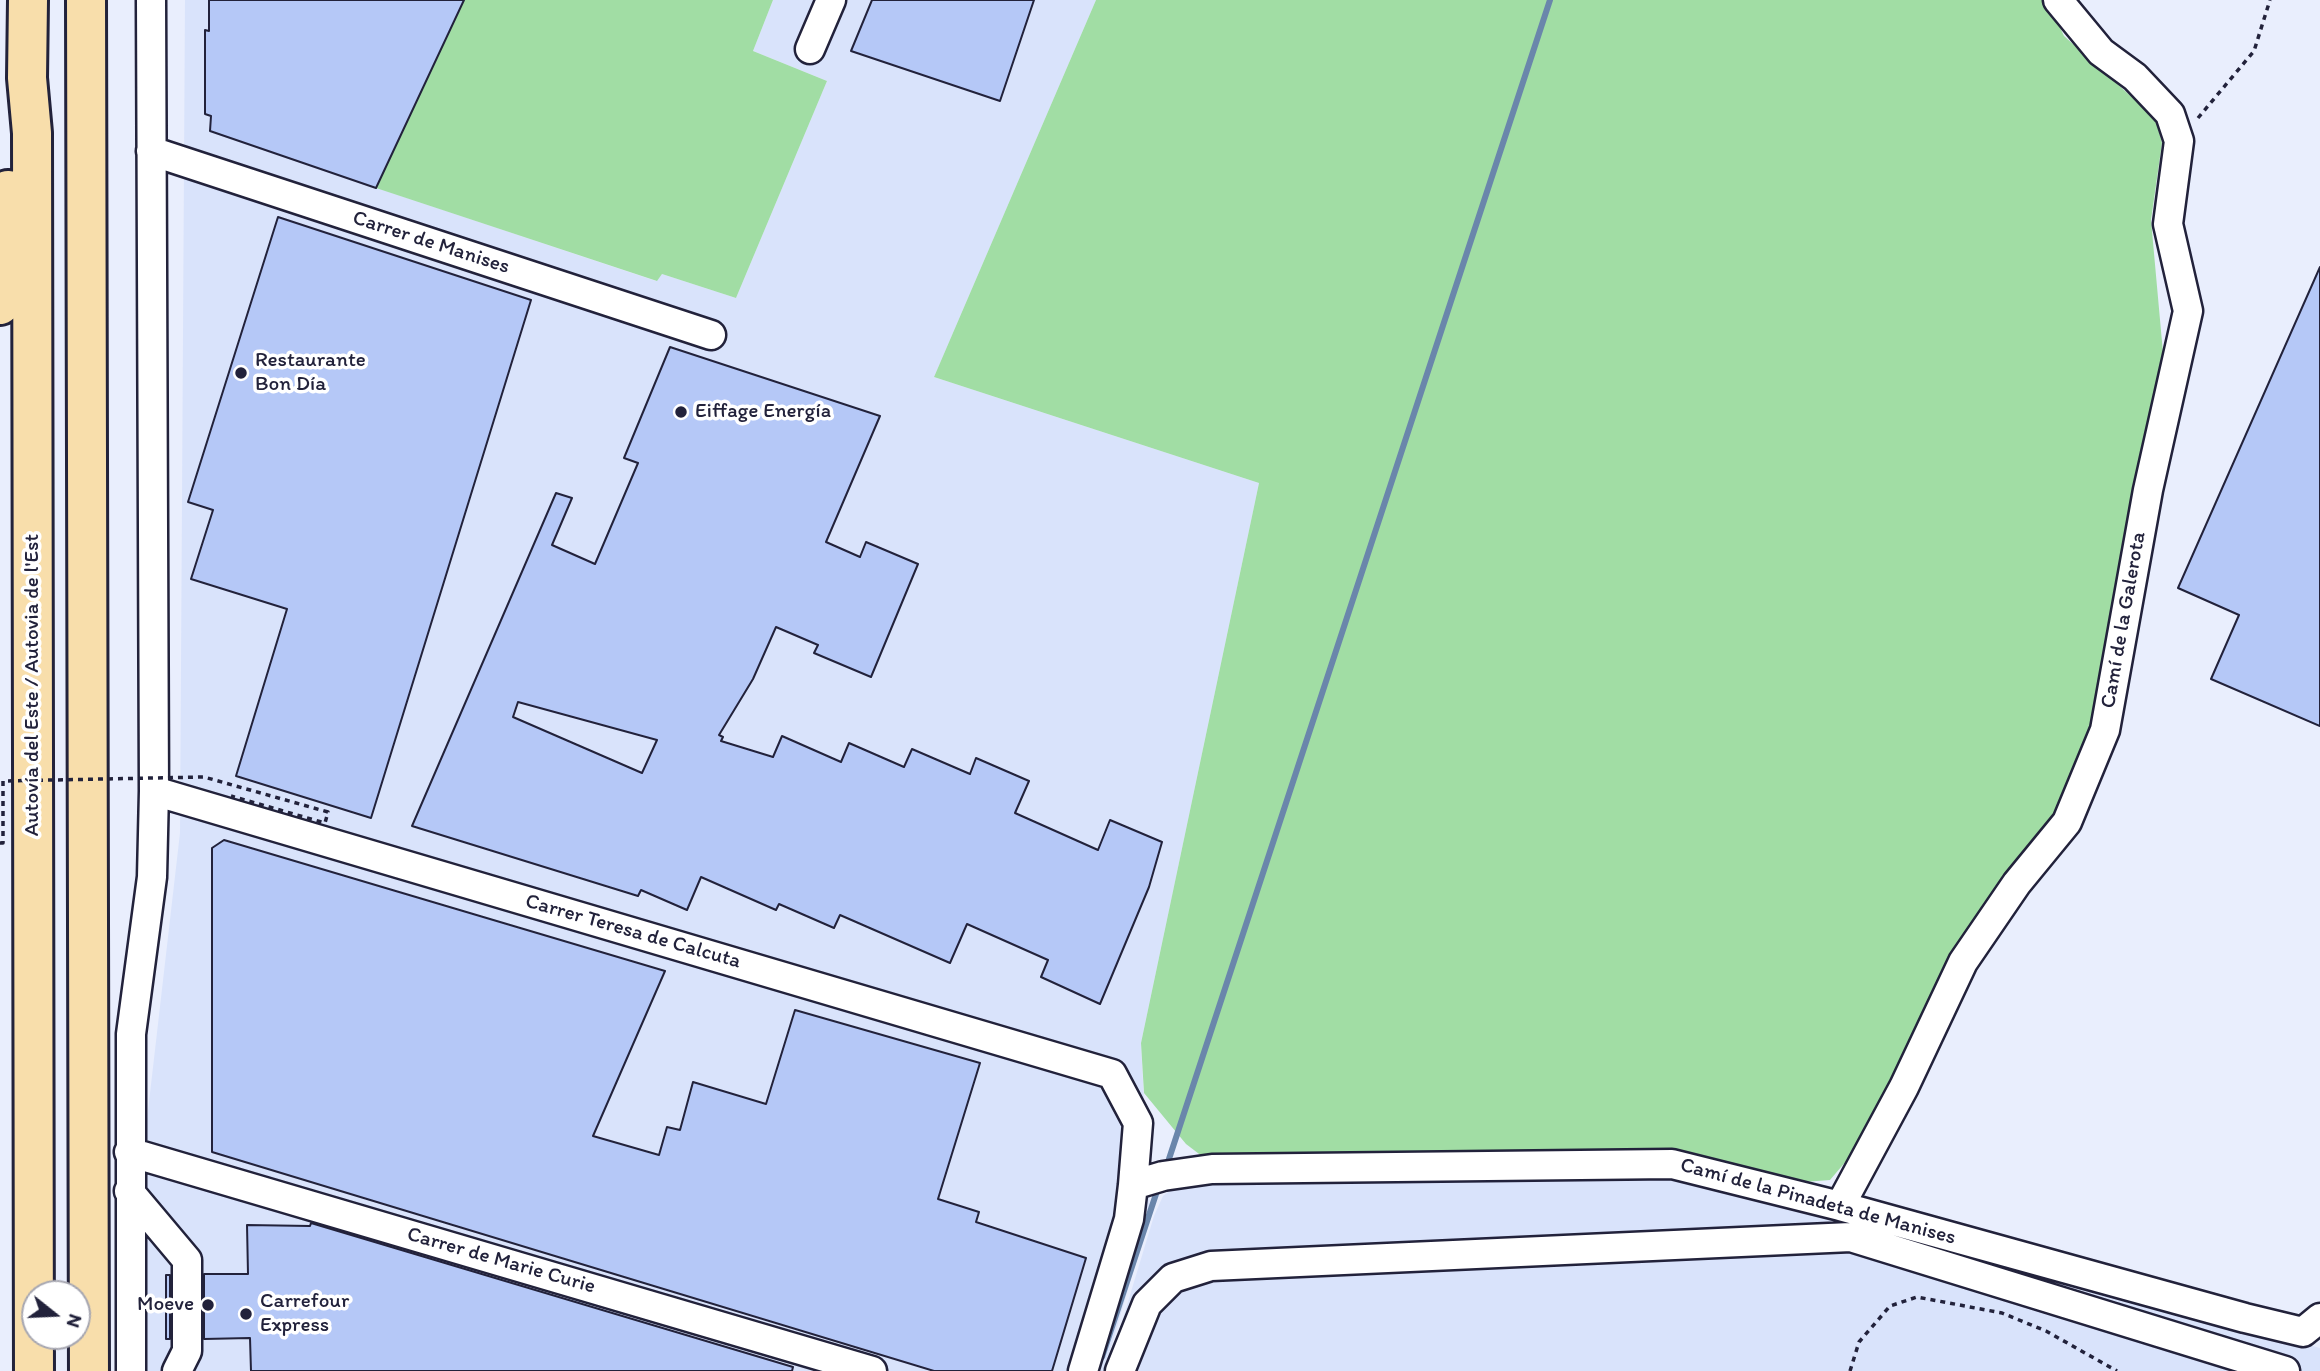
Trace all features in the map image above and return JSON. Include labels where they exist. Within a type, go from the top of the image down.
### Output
[{"type":"highway","name":"Autovía del Este / Autovia de l'Est","points":[[28,0],[27,78],[32,147],[34,1371]]},
{"type":"highway","points":[[86,0],[89,1371]]},
{"type":"highway","points":[[0,304],[11,137],[27,78]]},
{"type":"street","points":[[131,1371],[131,1034],[152,877],[154,791],[151,0]]},
{"type":"street","points":[[810,49],[831,0]]},
{"type":"street","points":[[2058,0],[2101,52],[2135,77],[2170,114],[2179,141]]},
{"type":"street","name":"Camí de la Galerota","points":[[1840,1206],[1904,1087],[1963,962],[2017,883],[2067,822],[2105,730],[2148,491],[2188,311],[2168,224],[2179,141]]},
{"type":"street","name":"Carrer de Manises","points":[[151,151],[711,335]]},
{"type":"street","name":"Carrer Teresa de Calcuta","points":[[154,791],[1112,1074],[1138,1123],[1133,1185]]},
{"type":"street","name":"Carrer de Marie Curie","points":[[129,1152],[872,1371]]},
{"type":"street","name":"Camí de la Pinadeta de Manises","points":[[1133,1185],[1163,1176],[1212,1169],[1672,1164],[1840,1206],[2245,1318],[2314,1329]]},
{"type":"street","points":[[1083,1371],[1129,1219],[1133,1185]]},
{"type":"street","points":[[129,1191],[187,1260],[187,1351],[177,1371]]},
{"type":"street","points":[[1120,1371],[1147,1304],[1173,1278],[1211,1266],[1851,1237],[2285,1371]]},
{"type":"path","points":[[2179,141],[2253,51],[2270,0]]},
{"type":"path","points":[[0,843],[3,843],[3,781],[204,776],[328,812],[325,822],[231,796]]},
{"type":"path","points":[[1850,1371],[1859,1342],[1890,1306],[1917,1297],[2002,1313],[2046,1331],[2117,1371]]},
{"type":"shaded area","points":[[185,0],[464,0],[377,188],[656,281],[662,274],[736,298],[827,81],[753,51],[773,0],[1096,0],[934,377],[1259,483],[1141,1043],[1150,1215],[1104,1371],[142,1371],[140,1180],[180,833]]},
{"type":"shaded area","points":[[1671,1177],[1878,1228],[2320,1348],[2320,1371],[1107,1371],[1154,1216],[1163,1196],[1172,1189],[1197,1181]]},
{"type":"green space","points":[[464,0],[773,0],[753,51],[827,81],[736,298],[662,274],[657,281],[376,188]]},
{"type":"green space","points":[[1096,0],[2047,0],[2064,36],[2155,118],[2162,143],[2151,220],[2163,353],[2086,751],[2055,821],[1909,1047],[1847,1160],[1830,1180],[1804,1182],[1690,1152],[1207,1160],[1186,1144],[1144,1093],[1141,1043],[1259,483],[934,377]]},
{"type":"building","points":[[209,0],[464,0],[376,188],[210,131],[211,116],[205,114],[205,30],[209,31]]},
{"type":"building","points":[[872,0],[1034,0],[1000,101],[851,51]]},
{"type":"building","points":[[278,217],[531,300],[371,818],[236,776],[287,609],[191,579],[213,510],[188,502]]},
{"type":"building","points":[[2320,267],[2320,726],[2211,679],[2239,615],[2178,588]]},
{"type":"building","points":[[670,347],[880,416],[826,542],[860,557],[866,542],[918,564],[871,677],[814,653],[818,645],[776,627],[753,679],[719,735],[723,737],[721,741],[773,757],[782,736],[841,762],[849,743],[904,767],[912,749],[970,774],[976,758],[1029,781],[1015,813],[1098,850],[1110,820],[1162,842],[1149,887],[1100,1004],[1041,977],[1048,960],[967,924],[950,963],[840,915],[834,928],[779,904],[776,910],[701,877],[687,910],[641,890],[638,896],[412,826],[556,493],[572,498],[552,545],[595,564],[638,463],[624,458]],"holes":[[[518,702],[657,740],[642,773],[513,717]]]},
{"type":"building","points":[[224,840],[665,971],[593,1136],[659,1155],[667,1127],[680,1130],[693,1082],[766,1104],[795,1010],[980,1063],[938,1199],[979,1212],[976,1222],[1086,1258],[1052,1371],[934,1371],[212,1152],[212,848]]},
{"type":"building","points":[[311,1223],[793,1367],[792,1371],[251,1371],[250,1338],[204,1339],[204,1274],[248,1274],[247,1225],[310,1226]]},
{"type":"building","points":[[166,1275],[170,1275],[170,1339],[166,1339]]},
{"type":"waterway","points":[[1166,1168],[1550,0]]},
{"type":"waterway","points":[[1102,1357],[1159,1185]]},
{"type":"place","name":"Restaurante Bon Día","points":[[241,373]]},
{"type":"place","name":"Eiffage Energía","points":[[681,412]]},
{"type":"place","name":"Moeve","points":[[208,1305]]},
{"type":"place","name":"Carrefour Express","points":[[246,1314]]}]
